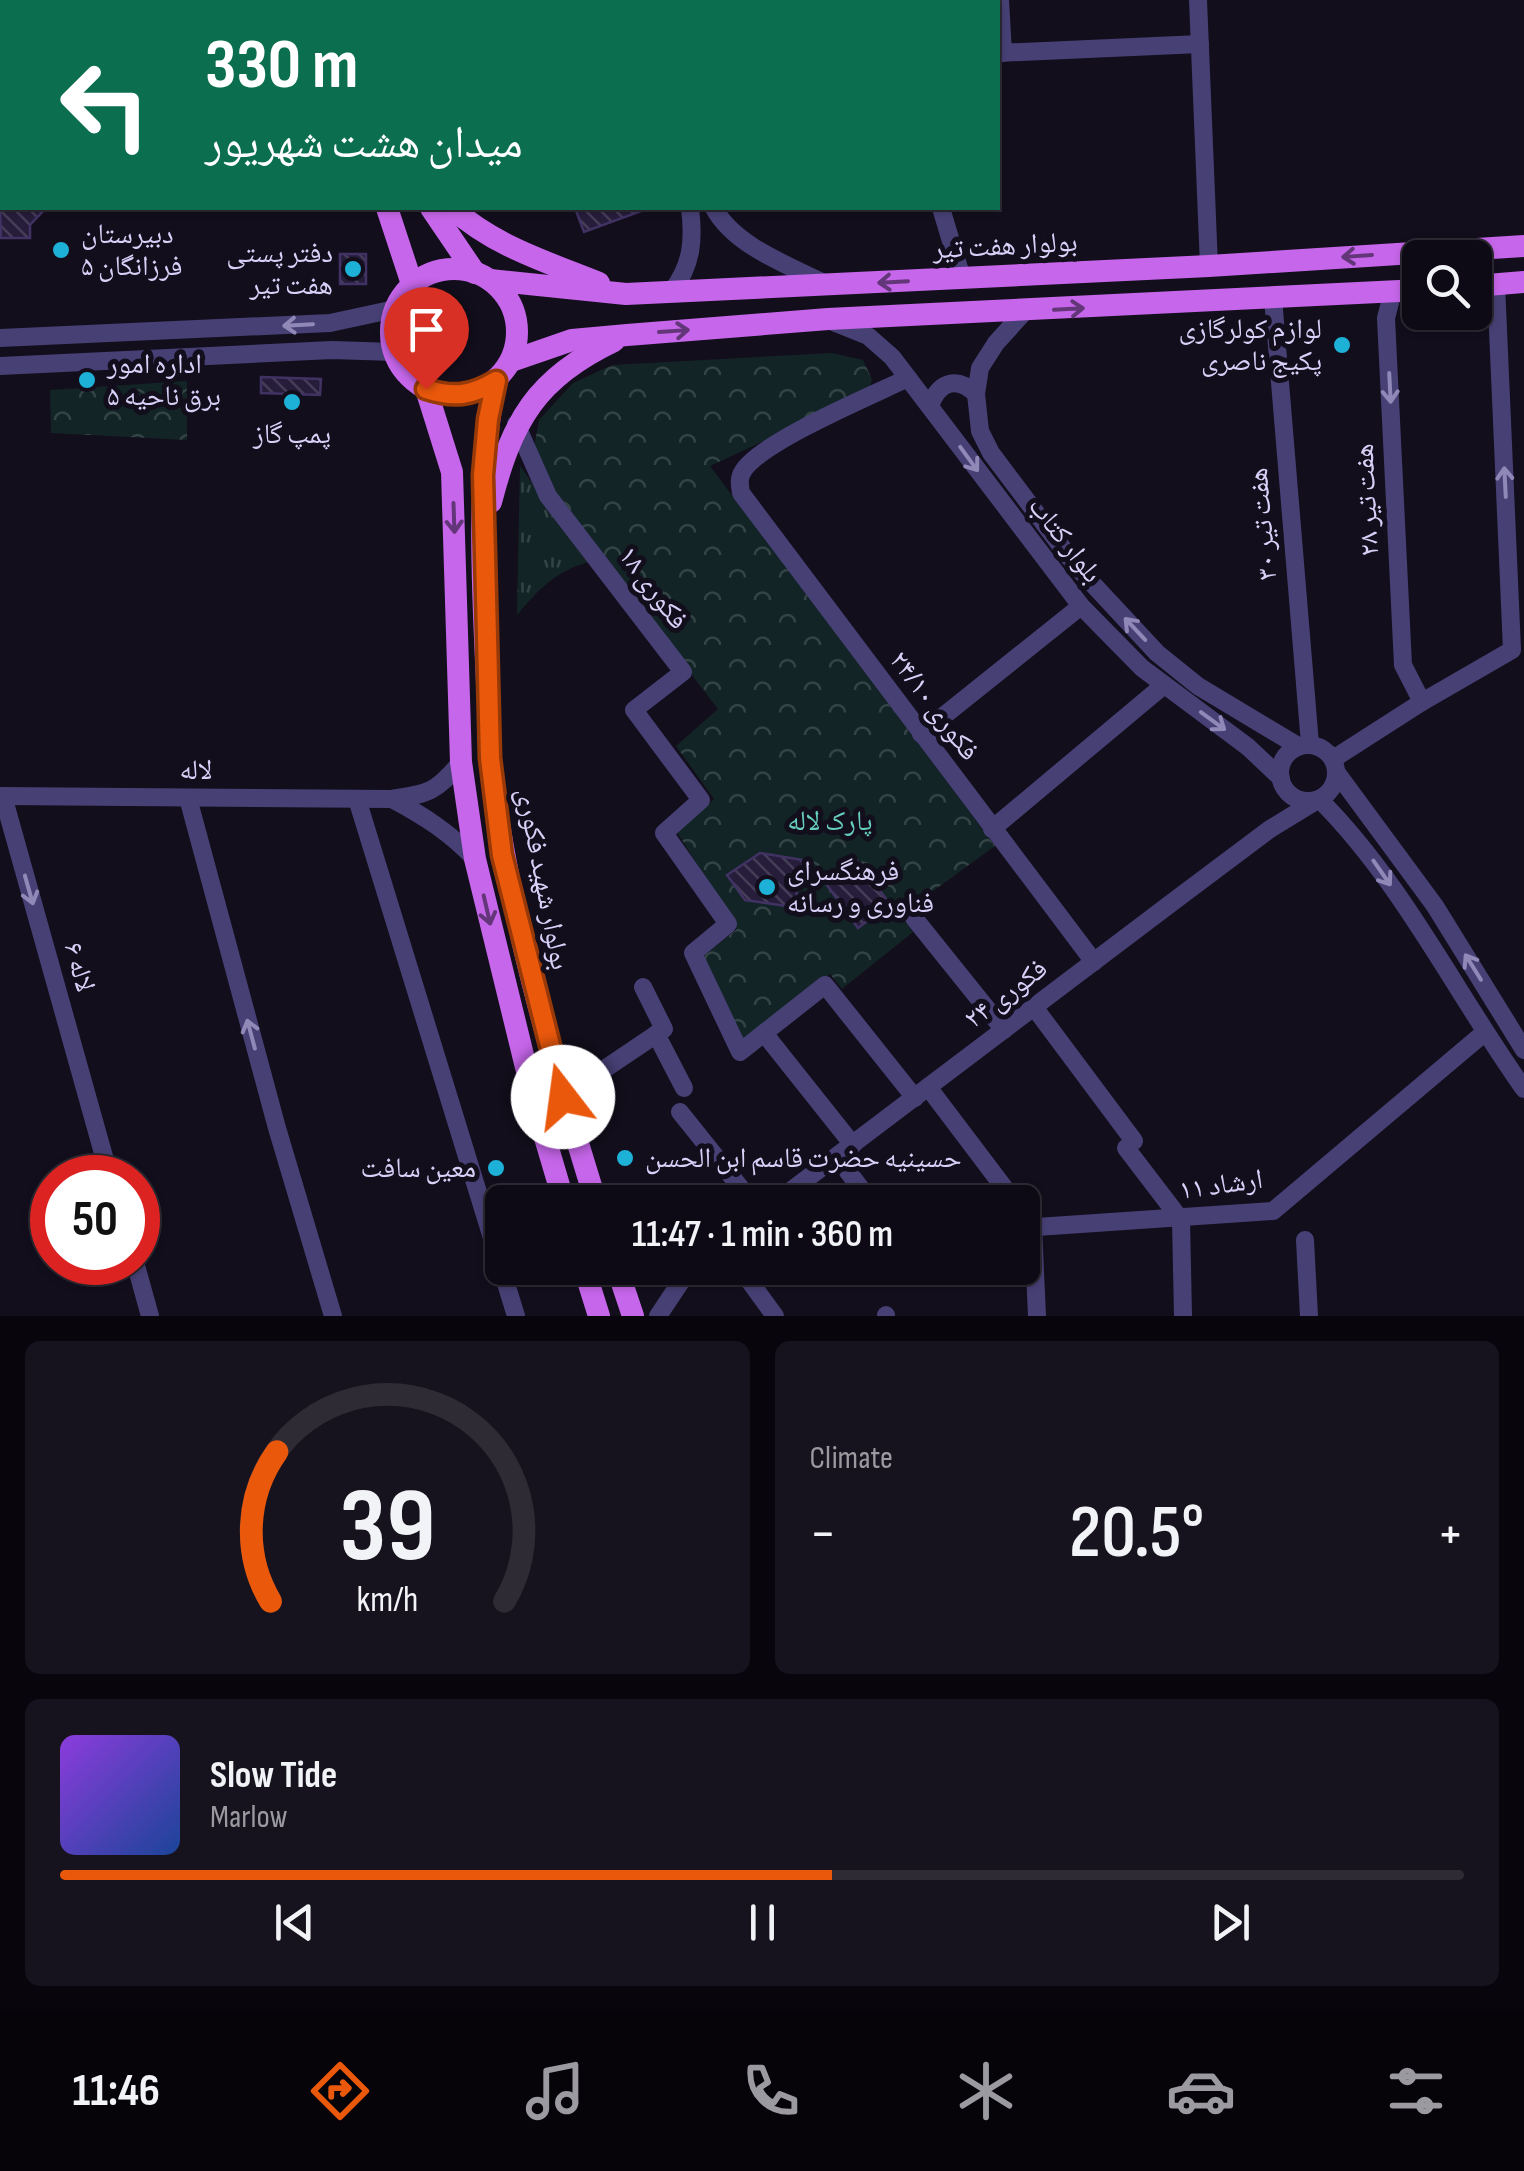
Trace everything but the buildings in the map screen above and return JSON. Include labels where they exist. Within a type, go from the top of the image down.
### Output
[{"type":"main road","points":[[388,210],[412,284]]},
{"type":"main road","points":[[433,210],[512,307],[517,344],[511,361],[496,381],[480,391],[462,396],[426,389],[401,368],[394,352],[394,309],[412,284],[442,270],[483,276]]},
{"type":"main road","points":[[454,210],[476,229],[505,245],[626,294]]},
{"type":"main road","name":"بولوار هفت تیر","points":[[483,276],[626,294],[1209,266],[1524,246]]},
{"type":"main road","points":[[1492,285],[1524,282]]},
{"type":"main road","points":[[511,361],[572,340],[627,335],[828,320],[1402,291]]},
{"type":"main road","points":[[484,530],[516,424],[534,398],[556,375],[585,355],[627,335]]},
{"type":"main road","name":"بولوار شهید فکوری","points":[[496,381],[483,475],[490,758],[500,837],[563,1097],[591,1185]]},
{"type":"main road","name":"بولوار شهید فکوری","points":[[426,389],[452,472],[461,762],[475,859],[559,1185]]},
{"type":"main road","points":[[452,472],[458,464],[469,461],[478,465],[483,475]]},
{"type":"main road","points":[[589,1285],[598,1316]]},
{"type":"main road","points":[[622,1285],[633,1316]]},
{"type":"street","points":[[1000,0],[1000,53],[1200,44]]},
{"type":"street","points":[[1198,0],[1209,266]]},
{"type":"street","points":[[672,291],[690,261],[690,210]]},
{"type":"street","points":[[943,210],[962,278]]},
{"type":"street","points":[[693,230],[709,233],[718,214],[774,258],[828,285]]},
{"type":"street","name":"هفت تیر ۲۸","points":[[1394,291],[1386,318],[1403,665],[1422,702]]},
{"type":"street","name":"هفت تیر ۳۰","points":[[1273,298],[1304,745]]},
{"type":"street","points":[[0,338],[330,323],[394,309]]},
{"type":"street","points":[[976,394],[980,368],[1025,311]]},
{"type":"street","name":"بلوار کتاب","points":[[828,320],[868,336],[892,358],[1081,606],[1142,668],[1248,747],[1283,784]]},
{"type":"street","points":[[1283,784],[1297,798],[1319,799],[1328,793],[1335,766],[1422,702],[1512,650],[1489,330]]},
{"type":"street","points":[[122,334],[123,362]]},
{"type":"street","points":[[0,366],[332,350],[394,352]]},
{"type":"street","name":"فکوری ۲۴/۱۰","points":[[908,378],[773,446],[745,467],[739,479],[742,494],[1094,962]]},
{"type":"street","points":[[930,406],[935,391],[948,382],[964,383],[976,394]]},
{"type":"street","name":"بلوار کتاب","points":[[976,394],[980,431],[991,453],[1076,566],[1171,664],[1198,686],[1304,745]]},
{"type":"street","name":"فکوری ١٨","points":[[516,424],[548,496],[683,672],[634,710],[701,800],[664,833],[728,924],[693,953],[740,1052],[764,1033]]},
{"type":"street","points":[[920,734],[1081,606]]},
{"type":"street","points":[[992,828],[1164,685]]},
{"type":"street","points":[[1270,829],[1283,784],[1281,765],[1288,754],[1304,745],[1319,746],[1435,906],[1524,1050]]},
{"type":"street","name":"لاله","points":[[2,796],[391,799],[427,794],[441,787],[461,762]]},
{"type":"street","name":"لاله ۶","points":[[2,796],[103,1155]]},
{"type":"street","points":[[188,798],[276,1128],[332,1316]]},
{"type":"street","points":[[357,799],[516,1316]]},
{"type":"street","name":"لاله","points":[[391,799],[442,827],[475,859]]},
{"type":"street","points":[[1319,799],[1357,837],[1524,1089]]},
{"type":"street","name":"فکوری ۲۴","points":[[799,1185],[1270,829],[1319,799]]},
{"type":"street","points":[[914,918],[1004,1030]]},
{"type":"street","points":[[853,1145],[764,1033],[824,986],[922,1092],[1000,1185]]},
{"type":"street","points":[[643,987],[684,1088]]},
{"type":"street","points":[[1034,1007],[1181,1220],[1183,1316]]},
{"type":"street","points":[[563,1097],[660,1032]]},
{"type":"street","name":"ارشاد ۱۱","points":[[1040,1223],[1181,1220],[1273,1211],[1484,1033]]},
{"type":"street","points":[[680,1112],[738,1185]]},
{"type":"street","points":[[837,1157],[858,1185]]},
{"type":"street","points":[[1305,1240],[1309,1316]]},
{"type":"street","points":[[141,1285],[150,1316]]},
{"type":"street","points":[[658,1316],[678,1285]]},
{"type":"street","points":[[752,1285],[775,1316]]},
{"type":"street","points":[[1033,1285],[1037,1316]]},
{"type":"green space","name":"پارک لاله","points":[[832,353],[863,360],[872,379],[868,393],[710,466],[995,846],[900,915],[913,932],[842,989],[830,974],[743,1043],[700,959],[737,929],[677,832],[714,799],[676,746],[718,709],[551,493],[533,453],[539,420],[573,383],[612,365]]},
{"type":"green space","points":[[187,381],[187,440],[51,433],[50,390]]},
{"type":"green space","points":[[520,466],[589,562],[549,582],[517,615]]},
{"type":"place","name":"دبیرستان فرزانگان ۵","points":[[61,250]]},
{"type":"place","name":"دفتر پستی هفت تیر","points":[[353,269]]},
{"type":"place","name":"لوازم کولرگازی پکیج ناصری","points":[[1342,345]]},
{"type":"place","name":"اداره امور برق ناحیه ۵","points":[[87,380]]},
{"type":"place","name":"پمپ گاز","points":[[292,402]]},
{"type":"place","name":"فرهنگسرای فناوری و رسانه","points":[[767,887]]},
{"type":"place","name":"حسینیه حضرت قاسم ابن الحسن","points":[[625,1158]]},
{"type":"place","name":"معین سافت","points":[[496,1168]]},
{"type":"route","points":[[426,389],[462,396],[496,381],[483,475],[490,758],[502,855],[563,1097]]}]
